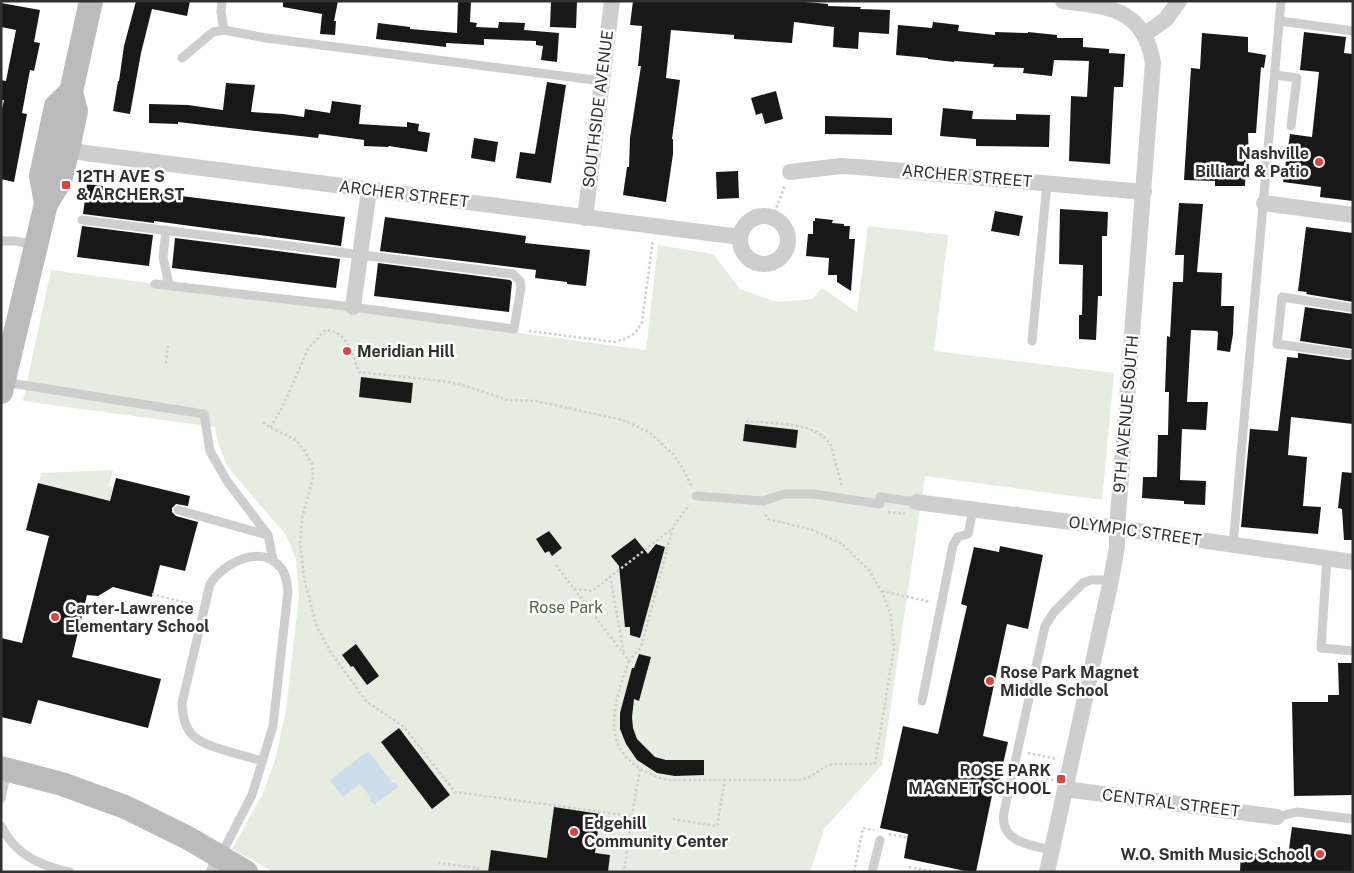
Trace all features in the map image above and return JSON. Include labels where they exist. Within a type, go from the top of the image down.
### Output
[{"type":"main road","points":[[2,387],[12,332],[46,204],[60,181],[68,149],[76,111],[71,92],[91,1]]},
{"type":"main road","points":[[46,204],[41,176],[56,106],[71,92]]},
{"type":"main road","points":[[4,768],[62,784],[125,807],[188,838],[217,864],[246,872]]},
{"type":"street","name":"SOUTHSIDE AVENUE","points":[[585,218],[612,1]]},
{"type":"street","points":[[1063,1],[1106,7],[1122,13],[1144,35],[1166,19],[1179,1]]},
{"type":"street","name":"9TH AVENUE SOUTH","points":[[1047,872],[1052,850],[1059,784],[1111,580],[1117,547],[1153,63],[1151,50],[1144,35]]},
{"type":"street","name":"ARCHER STREET","points":[[68,149],[86,153],[740,237]]},
{"type":"street","name":"ARCHER STREET","points":[[790,172],[840,166],[858,167],[1144,192]]},
{"type":"street","points":[[353,307],[369,190]]},
{"type":"street","points":[[1264,203],[1353,215]]},
{"type":"street","points":[[763,216],[773,217],[784,226],[789,239],[786,253],[779,260],[766,264],[752,261],[742,251],[740,237],[746,224],[754,218],[763,216]]},
{"type":"street","name":"OLYMPIC STREET","points":[[914,508],[973,510],[1117,528],[1353,562]]},
{"type":"street","name":"CENTRAL STREET","points":[[1059,784],[1277,817]]},
{"type":"lane","points":[[222,1],[221,12],[224,30]]},
{"type":"lane","points":[[1232,546],[1281,1]]},
{"type":"lane","points":[[1280,21],[1349,31]]},
{"type":"lane","points":[[182,58],[213,32],[224,30],[266,38],[602,81]]},
{"type":"lane","points":[[1275,76],[1297,78],[1291,126]]},
{"type":"lane","points":[[1032,341],[1047,183]]},
{"type":"lane","points":[[82,220],[513,274],[520,281],[521,288],[514,329],[353,307],[154,284]]},
{"type":"lane","points":[[166,230],[163,257],[169,285]]},
{"type":"lane","points":[[1,241],[16,241],[36,246]]},
{"type":"lane","points":[[1349,354],[1277,344],[1282,297],[1353,308]]},
{"type":"lane","points":[[2,387],[204,414],[210,451],[227,481],[268,535],[273,560]]},
{"type":"lane","points":[[696,496],[762,501],[784,494],[813,494],[880,504],[880,497],[914,508]]},
{"type":"lane","points":[[178,510],[268,535]]},
{"type":"lane","points":[[922,701],[954,545],[958,537],[968,534],[973,510]]},
{"type":"lane","points":[[217,864],[252,795],[273,726],[288,607],[288,591],[285,574],[281,567],[273,560],[262,557],[243,559],[222,570],[210,584],[182,703],[182,716],[192,737],[202,744],[262,761]]},
{"type":"lane","points":[[1327,558],[1321,648],[1353,651]]},
{"type":"lane","points":[[1052,850],[1023,843],[1011,836],[1004,825],[1004,812],[1047,622],[1083,582],[1111,580]]},
{"type":"lane","points":[[1,799],[4,768]]},
{"type":"lane","points":[[1277,817],[1297,812],[1353,819]]},
{"type":"lane","points":[[1,826],[10,841],[31,859],[50,868],[70,872]]},
{"type":"lane","points":[[872,872],[880,840]]},
{"type":"path","points":[[773,217],[790,172]]},
{"type":"path","points":[[529,331],[615,342],[628,338],[638,331],[642,322],[655,226]]},
{"type":"path","points":[[270,428],[282,408],[308,349],[325,330],[332,331],[346,340],[360,372],[443,381],[466,386],[507,400],[536,401],[589,414],[604,415],[635,425],[649,432],[674,455],[696,496],[674,527],[592,591],[574,589]]},
{"type":"path","points":[[166,363],[168,345]]},
{"type":"path","points":[[746,421],[803,427],[828,440],[831,445],[844,498]]},
{"type":"path","points":[[263,422],[270,428],[296,440],[312,464],[313,478],[302,518],[300,545],[305,583],[317,627],[330,651],[366,701],[404,727],[455,792],[632,816]]},
{"type":"path","points":[[674,527],[641,647],[629,661],[616,701],[614,728],[622,752],[640,769],[666,780],[805,780],[827,765],[874,764],[894,648],[891,616],[881,590],[869,570],[842,544],[813,530],[768,518],[764,512],[762,501]]},
{"type":"path","points":[[880,504],[878,510],[914,508]]},
{"type":"path","points":[[556,565],[629,661]]},
{"type":"path","points":[[610,576],[625,656]]},
{"type":"path","points":[[881,590],[942,604]]},
{"type":"path","points":[[152,594],[183,602]]},
{"type":"path","points":[[1036,755],[1058,759]]},
{"type":"path","points":[[624,872],[640,769]]},
{"type":"path","points":[[1030,775],[1059,784]]},
{"type":"path","points":[[673,819],[717,826],[725,780]]},
{"type":"path","points":[[438,863],[478,868],[478,872]]},
{"type":"path","points":[[909,866],[936,872]]},
{"type":"green space","name":"Rose Park","points":[[868,226],[948,235],[934,351],[1114,373],[1102,500],[925,476],[882,765],[824,829],[810,872],[274,872],[232,849],[263,793],[275,760],[286,710],[299,596],[296,559],[285,534],[227,466],[218,443],[215,427],[23,401],[51,270],[646,350],[658,245],[713,254],[740,289],[777,302],[812,299],[822,288],[857,312]]},
{"type":"green space","points":[[113,470],[109,486],[113,488],[110,501],[39,483],[41,473]]},
{"type":"water","points":[[368,751],[398,787],[374,805],[370,800],[372,799],[360,784],[343,797],[330,780]]},
{"type":"building","points":[[136,1],[190,1],[187,16],[152,9],[141,53],[130,114],[113,111],[124,46]]},
{"type":"building","points":[[283,1],[338,1],[334,21],[336,21],[335,35],[320,34],[322,14],[283,7]]},
{"type":"building","points":[[458,1],[471,1],[470,22],[477,23],[476,27],[498,28],[499,22],[525,23],[524,30],[559,33],[557,62],[541,60],[543,46],[536,45],[536,41],[484,39],[484,45],[446,43],[446,47],[376,39],[378,23],[410,27],[410,29],[457,33]]},
{"type":"building","points":[[551,1],[577,1],[576,28],[550,27]]},
{"type":"building","points":[[633,1],[805,2],[828,4],[828,6],[890,10],[889,34],[859,32],[858,49],[833,47],[834,27],[794,22],[792,43],[734,39],[734,35],[671,30],[666,78],[680,80],[666,202],[623,195],[627,167],[629,167],[630,138],[641,66],[638,66],[642,26],[630,25]]},
{"type":"building","points":[[1,3],[40,10],[34,42],[40,43],[34,71],[30,70],[22,113],[27,114],[14,182],[1,179],[1,113],[4,100],[1,100],[1,80],[6,81],[16,30],[1,27]]},
{"type":"building","points":[[933,22],[959,25],[958,31],[995,35],[995,32],[1028,32],[1057,35],[1057,38],[1083,38],[1083,47],[1109,49],[1109,53],[1125,54],[1123,87],[1114,87],[1110,164],[1069,161],[1071,96],[1087,97],[1089,61],[1054,60],[1052,76],[1023,73],[1024,68],[993,67],[994,64],[954,62],[896,55],[898,25],[932,28]]},
{"type":"building","points":[[1304,32],[1346,37],[1344,53],[1353,54],[1353,201],[1320,197],[1321,187],[1283,182],[1290,134],[1312,137],[1319,72],[1300,70]]},
{"type":"building","points":[[1202,33],[1248,37],[1248,52],[1266,55],[1264,68],[1261,67],[1256,133],[1248,133],[1249,159],[1246,159],[1245,186],[1215,186],[1215,181],[1184,180],[1191,68],[1200,69]]},
{"type":"building","points":[[547,82],[566,85],[551,183],[516,178],[520,152],[535,154]]},
{"type":"building","points":[[226,83],[255,85],[251,112],[304,117],[305,109],[330,113],[332,101],[361,105],[359,124],[407,127],[407,122],[419,124],[418,131],[430,133],[427,152],[389,146],[364,146],[364,140],[319,134],[318,138],[178,122],[178,124],[149,123],[149,104],[188,105],[223,110]]},
{"type":"building","points":[[776,91],[783,119],[765,124],[762,113],[756,115],[751,98]]},
{"type":"building","points":[[943,108],[973,111],[972,119],[1016,120],[1016,114],[1050,115],[1049,147],[976,146],[976,139],[940,136]]},
{"type":"building","points":[[825,116],[892,118],[892,135],[825,134]]},
{"type":"building","points":[[474,138],[498,142],[495,162],[471,158]]},
{"type":"building","points":[[738,171],[739,198],[717,199],[716,172]]},
{"type":"building","points":[[87,184],[345,217],[341,246],[154,221],[154,223],[83,214]]},
{"type":"building","points":[[1179,203],[1203,204],[1197,272],[1222,273],[1221,306],[1234,306],[1230,352],[1217,350],[1217,331],[1191,330],[1187,402],[1208,402],[1206,430],[1182,429],[1180,480],[1206,481],[1205,505],[1184,504],[1184,501],[1142,498],[1143,477],[1157,477],[1158,435],[1168,435],[1169,392],[1165,392],[1167,336],[1170,337],[1173,282],[1183,282],[1184,255],[1175,255]]},
{"type":"building","points":[[1060,209],[1108,212],[1107,236],[1102,236],[1102,296],[1098,296],[1096,340],[1079,339],[1079,315],[1082,315],[1083,265],[1059,264]]},
{"type":"building","points":[[995,211],[1023,216],[1019,236],[991,231]]},
{"type":"building","points":[[385,217],[526,236],[525,243],[590,250],[586,286],[535,278],[536,270],[380,251]]},
{"type":"building","points":[[815,218],[833,220],[832,223],[850,226],[849,239],[855,239],[851,291],[837,282],[837,275],[828,275],[829,258],[806,256],[808,234],[813,234],[813,221],[815,221]]},
{"type":"building","points":[[82,226],[153,235],[149,266],[77,257]]},
{"type":"building","points":[[1306,227],[1353,233],[1353,302],[1298,291]]},
{"type":"building","points":[[175,238],[340,259],[336,288],[172,268]]},
{"type":"building","points":[[378,263],[510,280],[512,282],[509,312],[374,296]]},
{"type":"building","points":[[1305,307],[1353,314],[1353,349],[1300,341]]},
{"type":"building","points":[[1298,353],[1348,360],[1353,359],[1353,424],[1291,417],[1288,455],[1307,457],[1303,506],[1321,507],[1318,534],[1241,527],[1250,429],[1278,431],[1287,357],[1298,358]]},
{"type":"building","points":[[361,377],[413,383],[411,403],[359,397]]},
{"type":"building","points":[[745,424],[798,430],[796,448],[743,441]]},
{"type":"building","points":[[1342,472],[1353,473],[1353,540],[1344,540],[1342,509],[1338,508]]},
{"type":"building","name":"Carter-Lawrence Elementary School","points":[[116,478],[190,496],[188,506],[176,504],[172,508],[172,512],[176,516],[198,522],[185,571],[160,565],[152,597],[113,587],[98,596],[87,595],[72,657],[161,679],[148,728],[38,700],[31,724],[1,717],[1,638],[22,643],[49,536],[26,530],[38,483],[110,501]]},
{"type":"building","points":[[549,531],[562,548],[552,556],[549,551],[545,553],[536,539]]},
{"type":"building","points":[[635,538],[648,554],[656,544],[665,547],[640,638],[630,635],[630,627],[625,627],[619,566],[611,556]]},
{"type":"building","name":"Rose Park Magnet Middle School","points":[[1000,546],[1043,555],[1028,629],[1007,624],[983,736],[1008,742],[999,782],[995,781],[976,872],[970,872],[904,858],[908,834],[880,828],[903,726],[938,734],[967,606],[961,604],[974,547],[999,552]]},
{"type":"building","points":[[356,644],[379,676],[367,685],[342,655]]},
{"type":"building","points":[[639,654],[651,657],[639,701],[634,699],[632,717],[637,739],[655,757],[666,760],[704,760],[704,775],[675,776],[657,773],[637,760],[626,744],[620,729],[620,713],[632,668],[634,668]]},
{"type":"building","points":[[1338,663],[1353,663],[1353,795],[1294,796],[1292,702],[1328,702],[1328,695],[1339,695]]},
{"type":"building","points":[[399,728],[450,795],[432,809],[381,742]]},
{"type":"building","name":"Edgehill Community Center","points":[[554,807],[600,814],[595,853],[610,855],[608,872],[488,872],[491,850],[547,858]]},
{"type":"building","name":"W.O. Smith Music School","points":[[1292,827],[1353,835],[1353,872],[1240,872],[1241,852],[1288,856]]},
{"type":"place","name":"Nashville Billiard & Patio","points":[[1319,162]]},
{"type":"place","name":"12TH AVE S & ARCHER ST","points":[[66,185]]},
{"type":"place","name":"Meridian Hill","points":[[347,351]]},
{"type":"place","name":"Carter-Lawrence Elementary School","points":[[55,617]]},
{"type":"place","name":"Rose Park Magnet Middle School","points":[[990,681]]},
{"type":"place","name":"ROSE PARK MAGNET SCHOOL","points":[[1061,779]]},
{"type":"place","name":"Edgehill Community Center","points":[[574,832]]},
{"type":"place","name":"W.O. Smith Music School","points":[[1320,854]]}]
